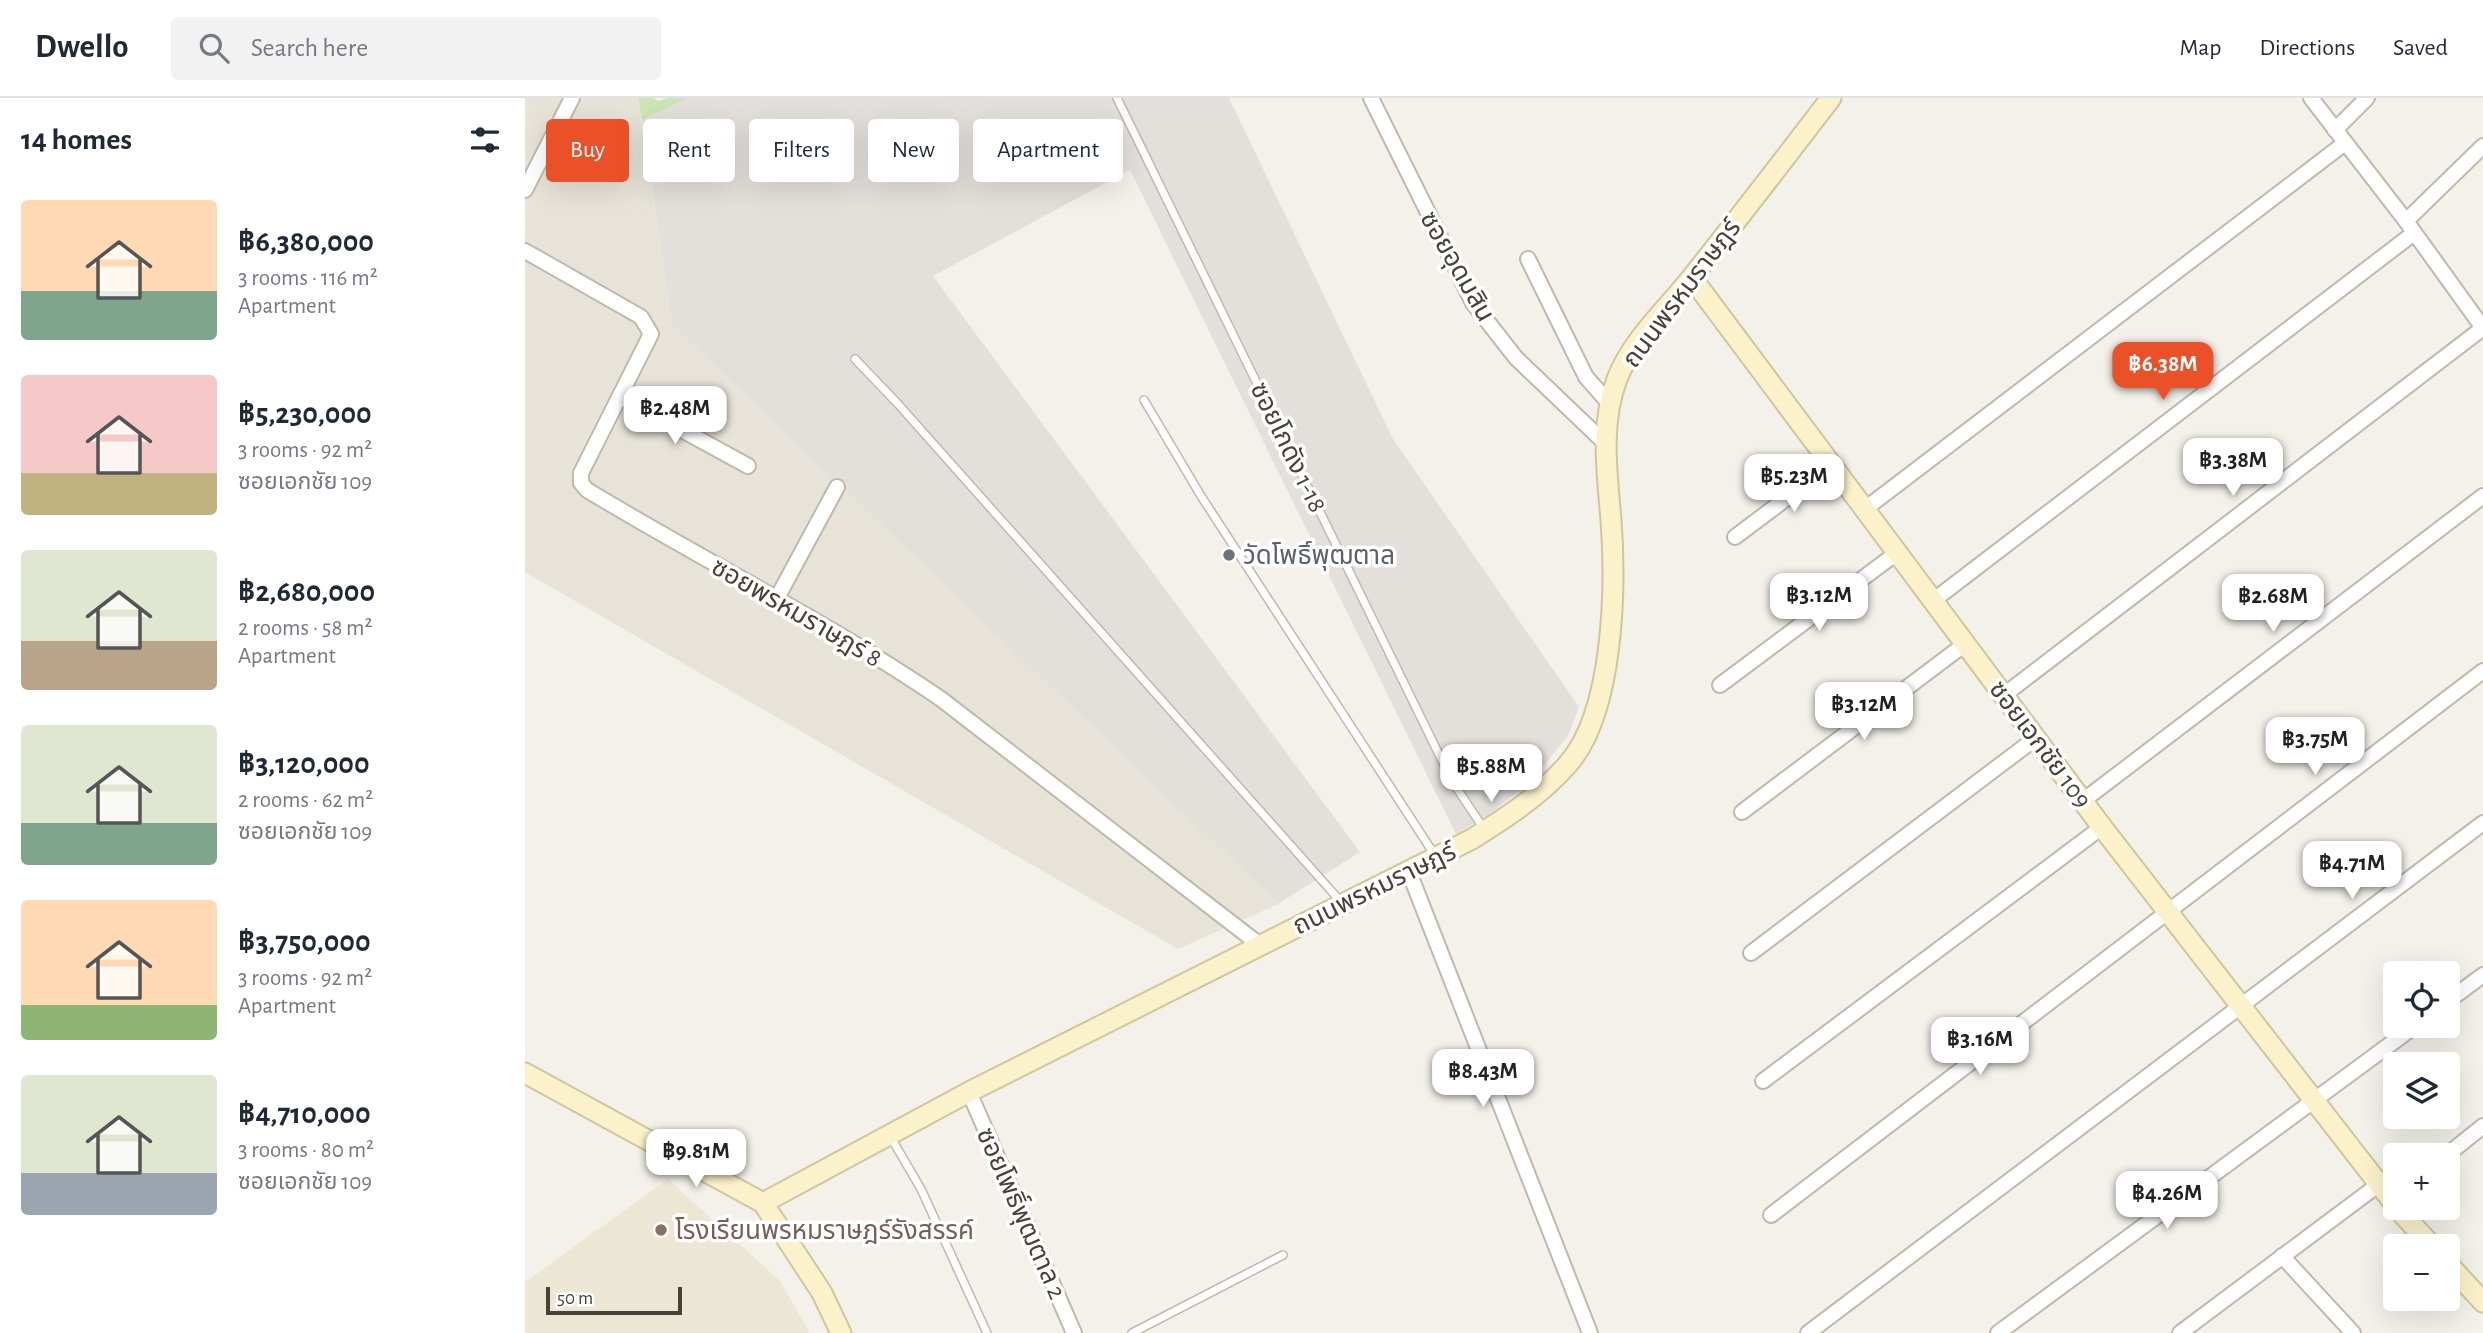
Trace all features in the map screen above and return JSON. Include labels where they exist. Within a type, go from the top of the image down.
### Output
[{"type":"street","points":[[525,190],[572,98]]},
{"type":"street","name":"ซอยอุดมสิน","points":[[1371,98],[1473,303],[1516,358],[1605,443]]},
{"type":"street","name":"ถนนพรหมราษฎร์","points":[[763,1203],[969,1093],[1342,903],[1437,858],[1511,815],[1547,786],[1569,763],[1587,735],[1598,704],[1611,610],[1614,555],[1605,443],[1609,403],[1629,354],[1692,278],[1831,98]]},
{"type":"street","points":[[2004,695],[2481,320],[2311,98]]},
{"type":"street","points":[[2335,130],[2367,98]]},
{"type":"street","points":[[1865,509],[2345,143]]},
{"type":"street","points":[[1934,600],[2410,227],[2483,146]]},
{"type":"street","name":"ซอยพรหมราษฎร์ 8","points":[[527,257],[641,317],[651,334],[581,473],[584,487],[672,541],[897,669],[941,699],[1260,945]]},
{"type":"street","points":[[1528,259],[1585,377],[1609,403]]},
{"type":"street","name":"ซอยเอกชัย 109","points":[[1692,278],[2102,827],[2383,1190]]},
{"type":"street","points":[[620,396],[748,466]]},
{"type":"street","points":[[1735,537],[1832,464]]},
{"type":"street","points":[[776,600],[837,487]]},
{"type":"street","points":[[2084,800],[2483,496]]},
{"type":"street","points":[[1720,685],[1898,552]]},
{"type":"street","points":[[1742,812],[1965,644]]},
{"type":"street","points":[[1771,1216],[2483,671]]},
{"type":"street","points":[[1751,953],[2036,738]]},
{"type":"street","points":[[1808,1333],[2483,823]]},
{"type":"street","points":[[1763,1081],[2102,827]]},
{"type":"street","points":[[1409,872],[1590,1333]]},
{"type":"street","points":[[2460,992],[2483,975]]},
{"type":"street","points":[[2002,1332],[2399,1038]]},
{"type":"street","points":[[525,1073],[763,1203],[822,1293],[841,1333]]},
{"type":"street","name":"ซอยโพธิ์พุฒตาล 2","points":[[969,1093],[1074,1333]]},
{"type":"street","points":[[2460,1145],[2483,1126]]},
{"type":"street","points":[[2190,1330],[2282,1256],[2378,1185]]},
{"type":"street","name":"ซอยเอกชัย 109","points":[[2410,1220],[2422,1234]]},
{"type":"street","points":[[2282,1256],[2353,1333]]},
{"type":"street","points":[[2460,1277],[2483,1302]]},
{"type":"lane","name":"ซอยโกดัง 1-18","points":[[1117,98],[1453,782],[1485,831]]},
{"type":"lane","points":[[855,359],[1342,903]]},
{"type":"lane","points":[[1144,400],[1201,496],[1437,858]]},
{"type":"lane","points":[[890,1135],[922,1189],[987,1333]]},
{"type":"lane","points":[[1132,1333],[1283,1255]]},
{"type":"shaded area","points":[[525,98],[638,98],[643,131],[643,182],[651,182],[672,325],[1278,904],[1178,949],[525,572]]},
{"type":"shaded area","points":[[687,98],[1229,98],[1393,439],[1579,707],[1568,736],[1528,784],[1487,816],[1456,834],[1130,170],[1123,174],[1123,119],[973,119],[973,182],[1108,182],[933,276],[1360,852],[1278,904],[672,325],[651,182],[735,182],[735,119],[646,119]]},
{"type":"shaded area","name":"โรงเรียนพรหมราษฎร์รังสรรค์","points":[[668,1179],[780,1281],[810,1333],[525,1333],[525,1282]]},
{"type":"green space","points":[[638,98],[654,98],[658,101],[687,98],[643,119],[642,121]]},
{"type":"place","name":"วัดโพธิ์พุฒตาล","points":[[1229,555]]},
{"type":"place","name":"โรงเรียนพรหมราษฎร์รังสรรค์","points":[[661,1230]]}]
